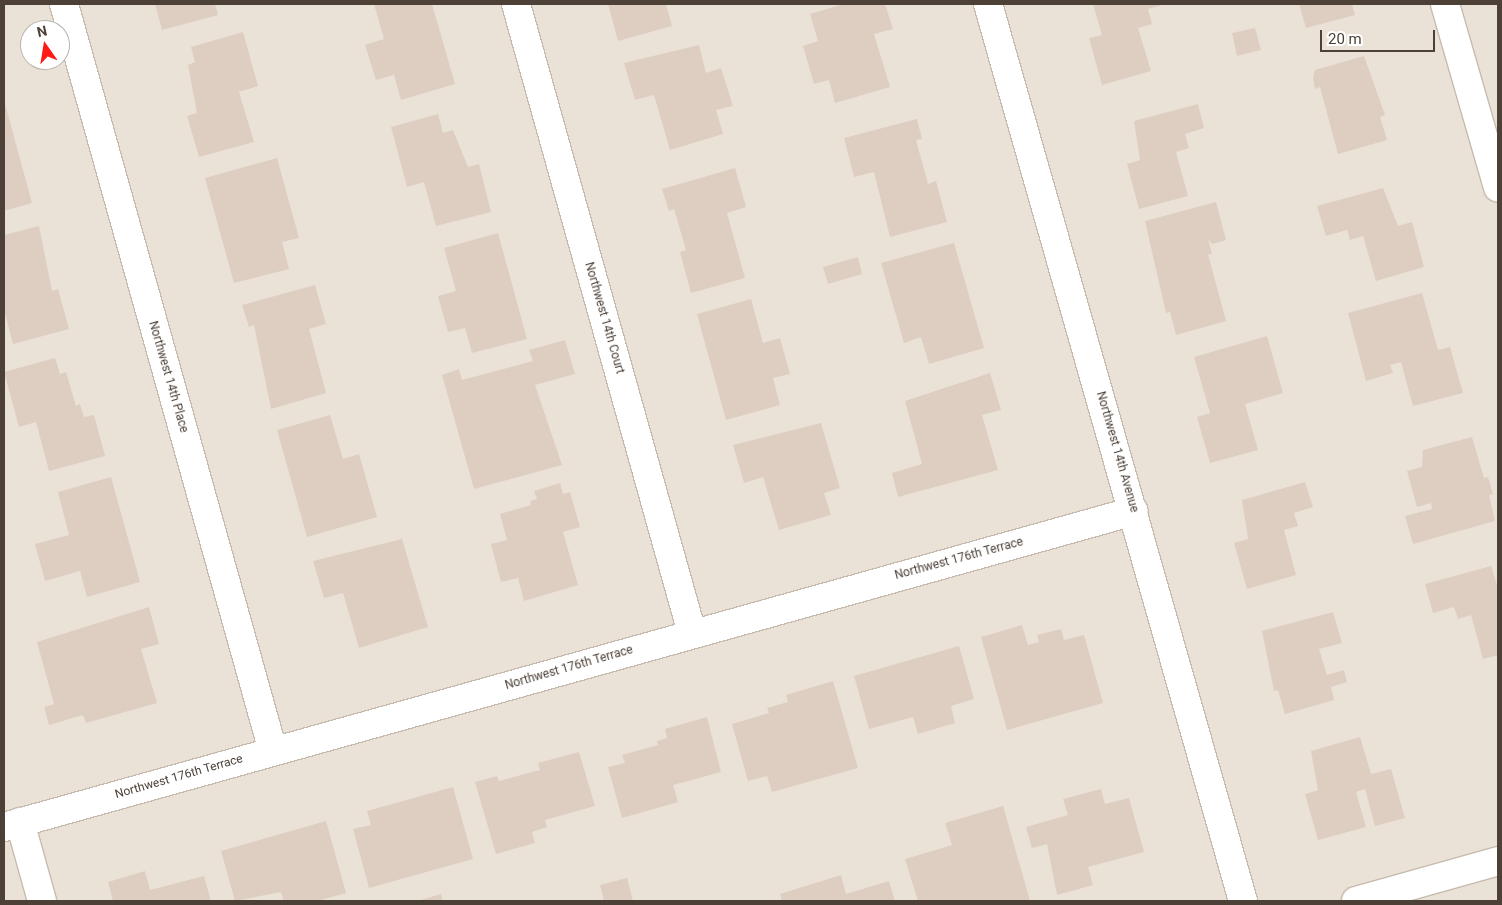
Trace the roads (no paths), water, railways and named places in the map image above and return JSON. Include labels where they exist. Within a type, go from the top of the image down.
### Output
[{"type":"street","name":"Northwest 14th Place","points":[[64,4],[273,751]]},
{"type":"street","name":"Northwest 14th Court","points":[[516,4],[692,633]]},
{"type":"street","name":"Northwest 14th Avenue","points":[[988,4],[1134,511],[1243,901]]},
{"type":"street","points":[[1445,4],[1498,188]]},
{"type":"street","name":"Northwest 176th Terrace","points":[[12,824],[1134,511]]},
{"type":"street","points":[[12,824],[42,901]]},
{"type":"street","points":[[1356,901],[1498,861]]}]
